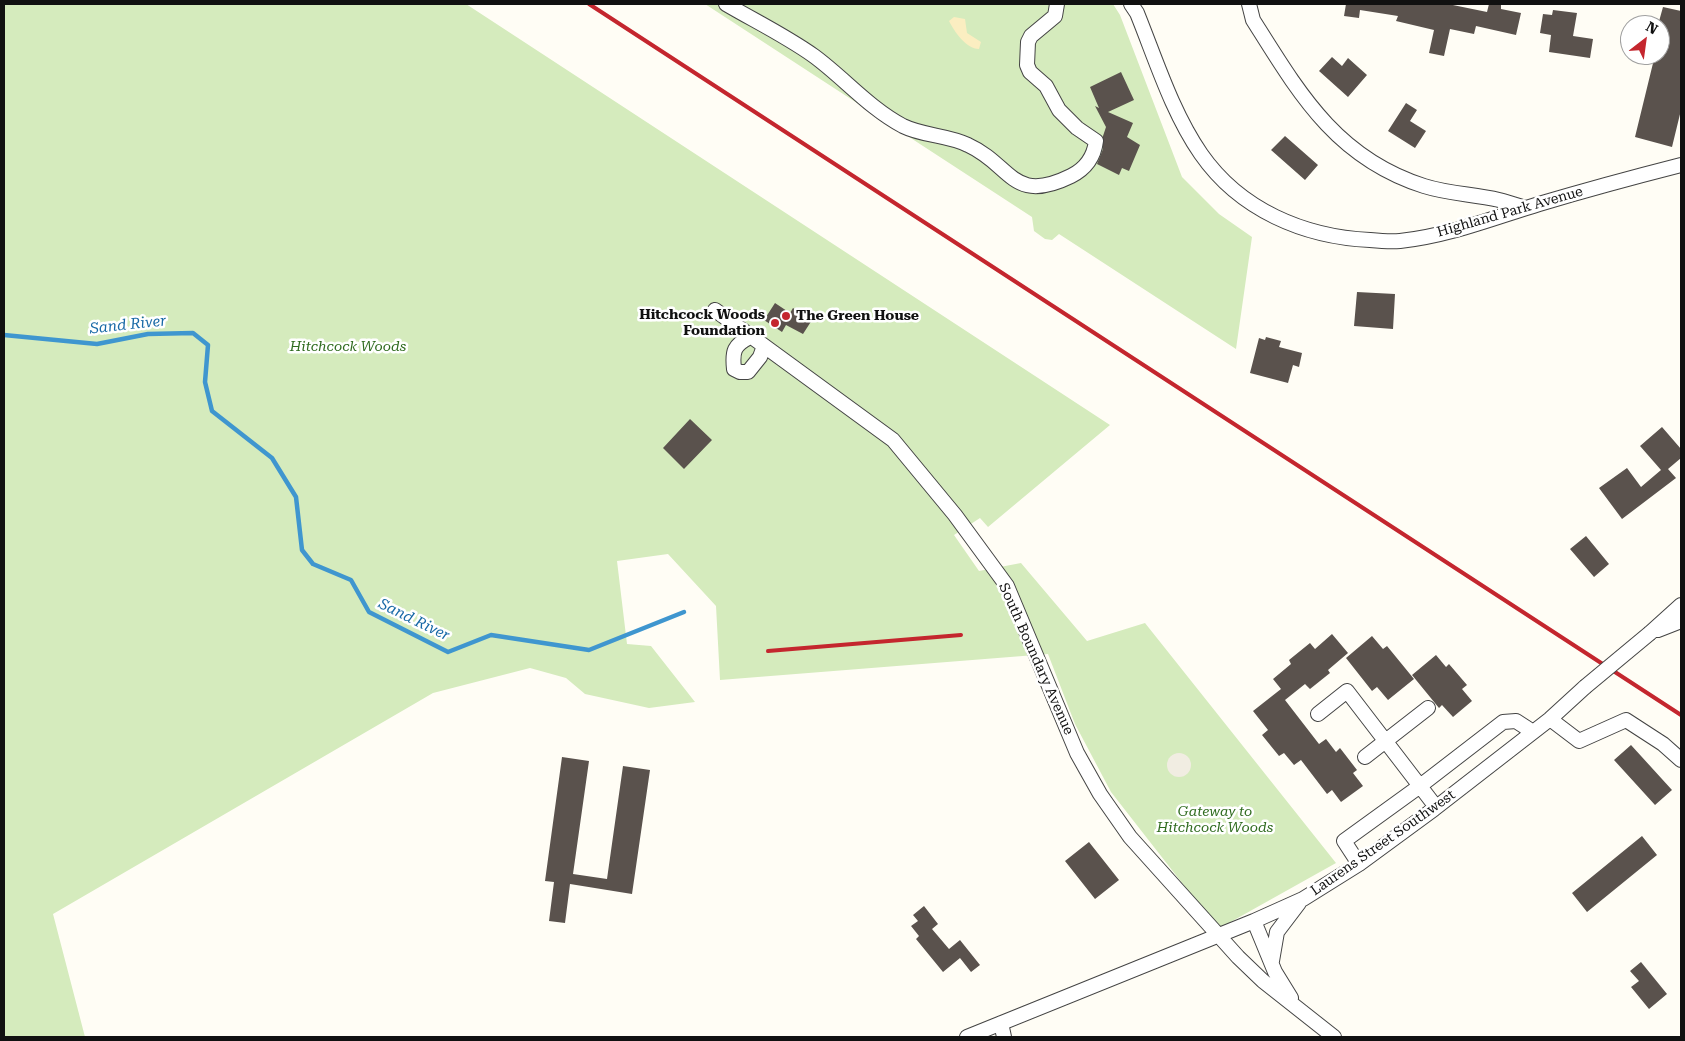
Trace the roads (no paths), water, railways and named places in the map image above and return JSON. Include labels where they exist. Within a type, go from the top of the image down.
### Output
[{"type":"street","points":[[726,4],[794,42],[816,57],[866,102],[904,126],[971,146],[1021,182],[1032,186],[1046,186],[1084,168],[1090,160],[1096,141],[1077,128],[1059,110],[1046,86],[1030,72],[1027,65],[1028,42],[1031,36],[1055,16],[1057,4]]},
{"type":"street","name":"Highland Park Avenue","points":[[1131,4],[1137,13],[1181,120],[1202,155],[1229,186],[1268,214],[1288,223],[1329,236],[1399,242],[1453,232],[1524,208],[1681,165]]},
{"type":"street","points":[[1249,4],[1253,20],[1312,108],[1325,124],[1354,150],[1387,171],[1425,187],[1499,200],[1524,208]]},
{"type":"street","name":"South Boundary Avenue","points":[[715,310],[893,440],[955,515],[1007,586],[1077,753],[1100,794],[1140,849],[1218,936],[1263,981],[1334,1037]]},
{"type":"street","points":[[750,337],[738,344],[732,357],[734,369],[740,372],[748,372],[760,357],[764,346]]},
{"type":"street","name":"Laurens Street Southwest","points":[[967,1037],[1218,936],[1303,899],[1359,864],[1550,719],[1681,605]]},
{"type":"street","name":"Laurens Street Southwest","points":[[1650,632],[1681,621]]},
{"type":"street","points":[[1318,714],[1347,691],[1436,807]]},
{"type":"street","points":[[1365,757],[1428,708]]},
{"type":"street","points":[[1550,719],[1579,741],[1626,720],[1663,744],[1681,760]]},
{"type":"street","points":[[1359,864],[1344,841],[1420,786],[1503,722],[1516,720],[1533,732]]},
{"type":"street","points":[[1272,962],[1277,932],[1284,920],[1303,899]]},
{"type":"street","points":[[1254,921],[1283,986],[1297,1007]]},
{"type":"street","points":[[1001,1023],[1004,1037]]},
{"type":"waterway","name":"Sand River","points":[[4,335],[97,344],[148,334],[193,333],[208,345],[205,382],[212,411],[272,458],[296,497],[302,550],[313,564],[351,580],[369,612],[448,652],[491,635],[589,650],[684,612]]},
{"type":"railway","points":[[589,4],[1681,715]]},
{"type":"railway","points":[[768,651],[961,635]]},
{"type":"place","name":"The Green House","points":[[786,316]]},
{"type":"place","name":"Hitchcock Woods Foundation","points":[[775,323]]},
{"type":"park label","name":"Hitchcock Woods","points":[[348,347]]},
{"type":"park label","name":"Gateway to Hitchcock Woods","points":[[1215,820]]}]
